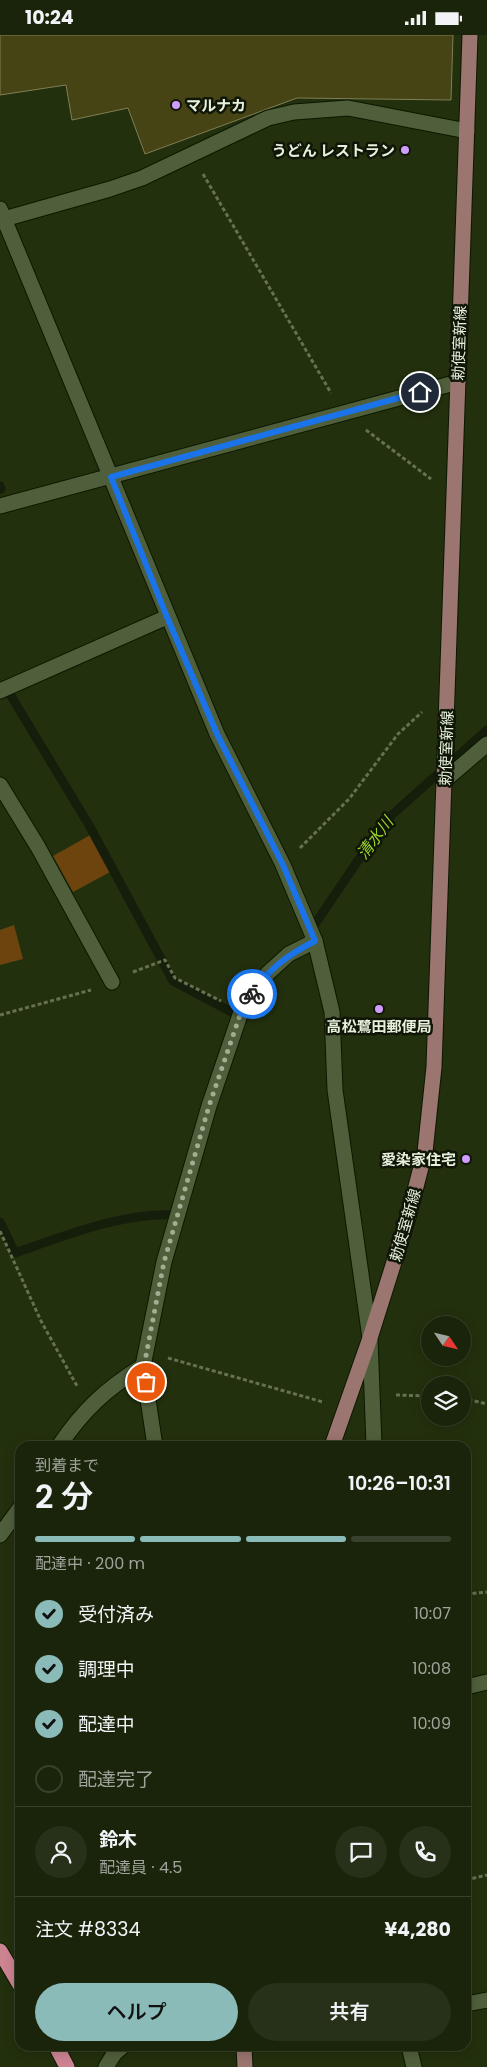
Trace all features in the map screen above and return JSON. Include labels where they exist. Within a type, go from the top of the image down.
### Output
[{"type":"highway","points":[[0,1951],[15,1976]]},
{"type":"highway","points":[[59,2051],[67,2067]]},
{"type":"main road","name":"勅使室新線","points":[[334,1441],[370,1338],[407,1221],[425,1153],[434,1067],[470,35]]},
{"type":"main road","points":[[244,2051],[245,2067]]},
{"type":"street","points":[[374,1441],[370,1338],[335,1090],[332,1013],[315,941],[283,865],[217,734],[167,617],[2,214],[118,187],[142,178],[268,118],[294,112],[348,107],[467,131]]},
{"type":"street","points":[[0,506],[458,382]]},
{"type":"street","points":[[0,691],[167,617]]},
{"type":"street","points":[[445,779],[487,744]]},
{"type":"street","points":[[0,785],[38,847],[112,982]]},
{"type":"street","points":[[154,1441],[144,1366],[164,1262],[209,1106],[241,1012],[268,973],[289,954],[315,941]]},
{"type":"street","points":[[63,1441],[89,1406],[119,1381],[144,1366]]},
{"type":"street","points":[[0,1535],[15,1515]]},
{"type":"street","points":[[471,1686],[487,1682]]},
{"type":"street","points":[[471,2003],[487,2000]]},
{"type":"street","points":[[106,2067],[117,2051]]},
{"type":"street","points":[[410,2051],[414,2067]]},
{"type":"path","points":[[192,154],[339,407],[380,443],[436,483],[455,483]]},
{"type":"path","points":[[283,865],[349,799],[398,734],[429,706],[448,706]]},
{"type":"path","points":[[0,1231],[41,1321],[89,1406]]},
{"type":"path","points":[[144,1366],[154,1354],[323,1402],[349,1398]]},
{"type":"path","points":[[372,1394],[421,1396]]},
{"type":"path","points":[[471,1400],[487,1404]]},
{"type":"path","points":[[471,1594],[487,1592]]},
{"type":"path","points":[[471,1879],[487,1875]]},
{"type":"shaded area","points":[[92,834],[112,871],[73,892],[53,856]]},
{"type":"shaded area","points":[[14,925],[23,959],[0,965],[0,930]]},
{"type":"building","name":"マルナカ","points":[[0,35],[453,35],[451,100],[297,98],[145,154],[128,108],[72,120],[66,85],[0,95]]},
{"type":"waterway","points":[[8,691],[89,825],[173,981],[237,1015]]},
{"type":"waterway","name":"清水川","points":[[309,933],[384,822],[487,730]]},
{"type":"waterway","points":[[0,1222],[15,1253],[114,1221],[155,1215],[175,1215]]},
{"type":"way so far","points":[[146,1382],[144,1366],[164,1262],[209,1106],[241,1012],[252,994]]},
{"type":"place","name":"マルナカ","points":[[176,105]]},
{"type":"place","name":"うどん レストラン","points":[[405,150]]},
{"type":"place","name":"高松鷺田郵便局","points":[[379,1009]]},
{"type":"place","name":"愛染家住宅","points":[[466,1159]]},
{"type":"route","points":[[252,994],[268,973],[289,954],[315,941],[283,865],[217,734],[167,617],[111,477],[420,392]]}]
